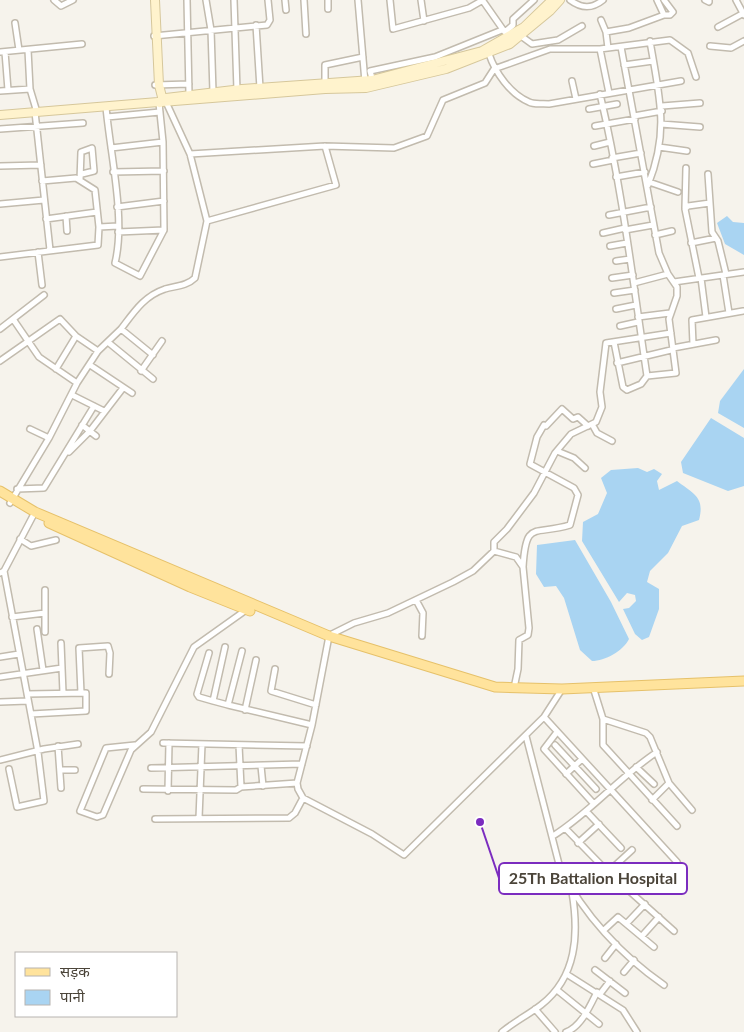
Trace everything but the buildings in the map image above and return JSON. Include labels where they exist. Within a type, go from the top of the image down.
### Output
[{"type":"main road","points":[[150,0],[155,36]]},
{"type":"main road","points":[[155,0],[157,85],[160,101]]},
{"type":"main road","points":[[370,84],[482,51],[505,33],[532,21],[552,0]]},
{"type":"main road","points":[[0,111],[34,112],[106,107],[160,101],[189,94],[260,88],[370,84],[446,69],[488,54],[522,36],[560,0]]},
{"type":"main road","points":[[0,115],[325,86]]},
{"type":"main road","points":[[0,491],[34,514],[90,544],[246,609],[491,691],[507,694],[744,681]]},
{"type":"main road","points":[[0,497],[11,500]]},
{"type":"main road","points":[[34,514],[328,638],[494,687],[561,691]]},
{"type":"main road","points":[[594,688],[744,686]]},
{"type":"street","points":[[54,0],[61,6],[73,0]]},
{"type":"street","points":[[187,0],[189,94]]},
{"type":"street","points":[[206,0],[211,30],[214,92]]},
{"type":"street","points":[[234,0],[237,90]]},
{"type":"street","points":[[155,36],[267,25],[270,20],[268,0]]},
{"type":"street","points":[[285,0],[286,10]]},
{"type":"street","points":[[304,0],[306,34]]},
{"type":"street","points":[[328,0],[328,9]]},
{"type":"street","points":[[358,0],[362,57],[370,84]]},
{"type":"street","points":[[390,0],[393,29],[469,8],[483,0],[505,33]]},
{"type":"street","points":[[421,0],[424,21]]},
{"type":"street","points":[[370,84],[370,71],[435,57],[505,33],[513,25],[513,19],[534,0]]},
{"type":"street","points":[[570,0],[585,7],[594,6],[603,0]]},
{"type":"street","points":[[657,0],[664,15]]},
{"type":"street","points":[[606,32],[629,28],[664,15],[670,15],[674,12],[664,0]]},
{"type":"street","points":[[705,0],[709,2],[709,0]]},
{"type":"street","points":[[718,27],[744,14],[736,0]]},
{"type":"street","points":[[601,20],[606,32],[608,48]]},
{"type":"street","points":[[15,23],[19,50]]},
{"type":"street","points":[[256,25],[260,88]]},
{"type":"street","points":[[522,36],[530,44],[558,40],[582,26]]},
{"type":"street","points":[[190,154],[325,146],[394,148],[427,136],[443,100],[485,83],[494,69],[550,49],[600,49],[650,41],[670,40],[688,54],[696,77]]},
{"type":"street","points":[[649,184],[659,147],[662,124],[662,109],[650,41]]},
{"type":"street","points":[[710,46],[731,48],[744,42]]},
{"type":"street","points":[[8,90],[2,52],[82,44]]},
{"type":"street","points":[[621,47],[645,172],[649,184],[655,235],[659,252],[668,274],[674,282],[677,296],[670,313],[672,349],[676,373],[647,376]]},
{"type":"street","points":[[600,49],[608,93]]},
{"type":"street","points":[[28,50],[30,89],[37,127],[50,250]]},
{"type":"street","points":[[488,54],[494,69],[510,88],[529,103],[549,104],[681,81]]},
{"type":"street","points":[[325,86],[326,65],[362,57]]},
{"type":"street","points":[[624,65],[653,61]]},
{"type":"street","points":[[572,81],[576,99]]},
{"type":"street","points":[[157,85],[189,84]]},
{"type":"street","points":[[0,91],[30,89]]},
{"type":"street","points":[[600,94],[633,275],[640,338],[647,376],[641,384],[627,390],[623,388],[614,342]]},
{"type":"street","points":[[106,107],[117,207],[118,229],[115,263],[140,276],[164,230],[164,171],[160,101]]},
{"type":"street","points":[[11,500],[49,438],[77,384],[98,351],[121,329],[146,298],[164,289],[190,282],[195,278],[207,221],[190,154],[160,101]]},
{"type":"street","points":[[595,126],[634,118],[662,109],[700,103]]},
{"type":"street","points":[[589,109],[617,104]]},
{"type":"street","points":[[107,117],[160,112]]},
{"type":"street","points":[[0,129],[83,123]]},
{"type":"street","points":[[662,124],[700,127]]},
{"type":"street","points":[[111,148],[163,142]]},
{"type":"street","points":[[594,146],[610,142]]},
{"type":"street","points":[[207,221],[336,185],[325,146]]},
{"type":"street","points":[[659,147],[687,151]]},
{"type":"street","points":[[80,180],[82,174],[81,152],[85,148],[92,148],[94,171],[82,174]]},
{"type":"street","points":[[593,164],[642,153]]},
{"type":"street","points":[[0,166],[41,165]]},
{"type":"street","points":[[686,168],[685,209],[700,278],[706,317]]},
{"type":"street","points":[[113,172],[164,171]]},
{"type":"street","points":[[616,177],[645,172]]},
{"type":"street","points":[[708,174],[712,232],[716,238],[725,274],[729,313]]},
{"type":"street","points":[[0,257],[98,244],[99,227],[95,190],[80,180],[69,177],[42,181]]},
{"type":"street","points":[[649,184],[678,192]]},
{"type":"street","points":[[0,204],[44,200]]},
{"type":"street","points":[[117,207],[164,201]]},
{"type":"street","points":[[685,209],[688,206],[710,203]]},
{"type":"street","points":[[609,214],[651,207]]},
{"type":"street","points":[[46,219],[97,212]]},
{"type":"street","points":[[66,216],[68,231]]},
{"type":"street","points":[[603,233],[653,225]]},
{"type":"street","points":[[99,227],[164,230]]},
{"type":"street","points":[[655,235],[672,231]]},
{"type":"street","points":[[691,243],[716,238]]},
{"type":"street","points":[[610,246],[627,243]]},
{"type":"street","points":[[38,252],[42,285]]},
{"type":"street","points":[[616,261],[630,259]]},
{"type":"street","points":[[674,282],[744,272]]},
{"type":"street","points":[[634,283],[668,274]]},
{"type":"street","points":[[612,278],[633,275]]},
{"type":"street","points":[[614,293],[635,290]]},
{"type":"street","points":[[0,329],[44,295]]},
{"type":"street","points":[[616,309],[636,306]]},
{"type":"street","points":[[693,344],[691,321],[743,311]]},
{"type":"street","points":[[620,326],[670,313]]},
{"type":"street","points":[[13,319],[39,357],[77,384]]},
{"type":"street","points":[[0,361],[60,319],[76,336],[98,351]]},
{"type":"street","points":[[121,329],[152,355]]},
{"type":"street","points":[[561,691],[544,717],[526,736],[404,855],[372,834],[303,798],[297,784],[312,725],[328,638],[354,623],[388,613],[473,571],[494,551],[494,542],[507,529],[534,492],[557,451],[571,434],[596,422],[602,408],[600,392],[606,343],[671,333]]},
{"type":"street","points":[[56,369],[76,336]]},
{"type":"street","points":[[617,363],[716,340]]},
{"type":"street","points":[[141,371],[162,341]]},
{"type":"street","points":[[109,342],[141,371],[153,379]]},
{"type":"street","points":[[90,366],[132,394]]},
{"type":"street","points":[[63,458],[90,431],[123,388]]},
{"type":"street","points":[[72,395],[104,411]]},
{"type":"street","points":[[17,489],[44,488],[94,406]]},
{"type":"street","points":[[514,688],[518,669],[519,640],[528,636],[529,628],[523,567],[525,542],[530,535],[539,530],[568,526],[572,523],[577,491],[530,464],[537,437],[544,425],[546,426],[553,421],[562,409],[573,418],[578,417],[590,425],[597,433],[612,440]]},
{"type":"street","points":[[82,425],[96,436]]},
{"type":"street","points":[[30,429],[49,438]]},
{"type":"street","points":[[557,451],[574,458],[584,468]]},
{"type":"street","points":[[9,768],[17,806],[44,801],[38,752],[2,572],[34,514]]},
{"type":"street","points":[[20,539],[30,546],[56,540]]},
{"type":"street","points":[[494,551],[516,557],[523,567]]},
{"type":"street","points":[[45,590],[45,632]]},
{"type":"street","points":[[416,600],[423,613],[422,636]]},
{"type":"street","points":[[135,745],[106,748],[80,812],[98,817],[102,815],[131,750],[151,732],[194,647],[246,609]]},
{"type":"street","points":[[12,617],[45,613]]},
{"type":"street","points":[[37,629],[44,670]]},
{"type":"street","points":[[61,643],[63,693]]},
{"type":"street","points":[[81,693],[79,648],[108,646],[110,653],[109,674]]},
{"type":"street","points":[[213,701],[225,647]]},
{"type":"street","points":[[228,705],[242,651]]},
{"type":"street","points":[[209,653],[197,694],[199,697],[245,710],[312,725]]},
{"type":"street","points":[[0,657],[19,654]]},
{"type":"street","points":[[245,710],[256,660]]},
{"type":"street","points":[[0,677],[62,668]]},
{"type":"street","points":[[275,669],[271,691],[316,706]]},
{"type":"street","points":[[594,688],[603,719],[603,745],[627,774],[677,826]]},
{"type":"street","points":[[27,694],[86,693],[86,711],[31,714]]},
{"type":"street","points":[[0,702],[28,701]]},
{"type":"street","points":[[544,717],[677,862]]},
{"type":"street","points":[[603,719],[646,732],[669,783],[692,810]]},
{"type":"street","points":[[557,732],[544,749],[594,804]]},
{"type":"street","points":[[526,736],[560,868],[572,892],[616,944],[664,985]]},
{"type":"street","points":[[163,743],[307,746]]},
{"type":"street","points":[[168,791],[169,743]]},
{"type":"street","points":[[0,759],[58,746],[78,744]]},
{"type":"street","points":[[199,818],[202,744]]},
{"type":"street","points":[[555,744],[596,789]]},
{"type":"street","points":[[238,745],[241,787]]},
{"type":"street","points":[[58,746],[61,788]]},
{"type":"street","points":[[552,836],[565,828],[627,774],[656,752]]},
{"type":"street","points":[[566,774],[582,759]]},
{"type":"street","points":[[151,768],[302,764]]},
{"type":"street","points":[[261,766],[262,786]]},
{"type":"street","points":[[636,767],[654,784]]},
{"type":"street","points":[[60,770],[75,770]]},
{"type":"street","points":[[652,800],[669,783]]},
{"type":"street","points":[[142,789],[168,791],[236,790],[241,787],[297,784]]},
{"type":"street","points":[[155,819],[289,818],[303,798]]},
{"type":"street","points":[[586,811],[621,848]]},
{"type":"street","points":[[578,843],[599,824]]},
{"type":"street","points":[[565,828],[608,872],[674,931]]},
{"type":"street","points":[[608,872],[632,850]]},
{"type":"street","points":[[502,1032],[535,1009],[557,990],[568,975],[577,930],[572,892]]},
{"type":"street","points":[[627,923],[645,904]]},
{"type":"street","points":[[604,930],[618,916],[654,948]]},
{"type":"street","points":[[642,936],[659,917]]},
{"type":"street","points":[[605,958],[616,944]]},
{"type":"street","points":[[624,972],[634,960]]},
{"type":"street","points":[[594,970],[625,993]]},
{"type":"street","points":[[568,975],[623,1010],[637,1032]]},
{"type":"street","points":[[566,1032],[573,1029],[598,993],[610,981]]},
{"type":"street","points":[[557,990],[599,1024]]},
{"type":"street","points":[[535,1009],[555,1032]]},
{"type":"water","points":[[727,216],[733,222],[744,223],[744,255],[725,244],[717,223]]},
{"type":"water","points":[[744,369],[744,428],[718,413],[720,401]]},
{"type":"water","points":[[711,418],[744,438],[744,486],[728,491],[683,473],[681,462]]},
{"type":"water","points":[[638,468],[647,472],[654,469],[662,474],[657,481],[659,490],[677,481],[697,497],[700,506],[699,520],[682,526],[668,553],[650,571],[647,582],[659,589],[659,609],[649,637],[642,640],[635,634],[623,609],[629,608],[636,601],[635,595],[627,593],[619,602],[582,541],[583,522],[598,514],[607,493],[601,478],[611,470]]},
{"type":"water","points":[[575,540],[611,602],[629,639],[623,648],[597,661],[592,661],[580,650],[564,598],[556,586],[544,587],[536,574],[537,545]]},
{"type":"place","name":"25Th Battalion Hospital","points":[[480,822]]}]
